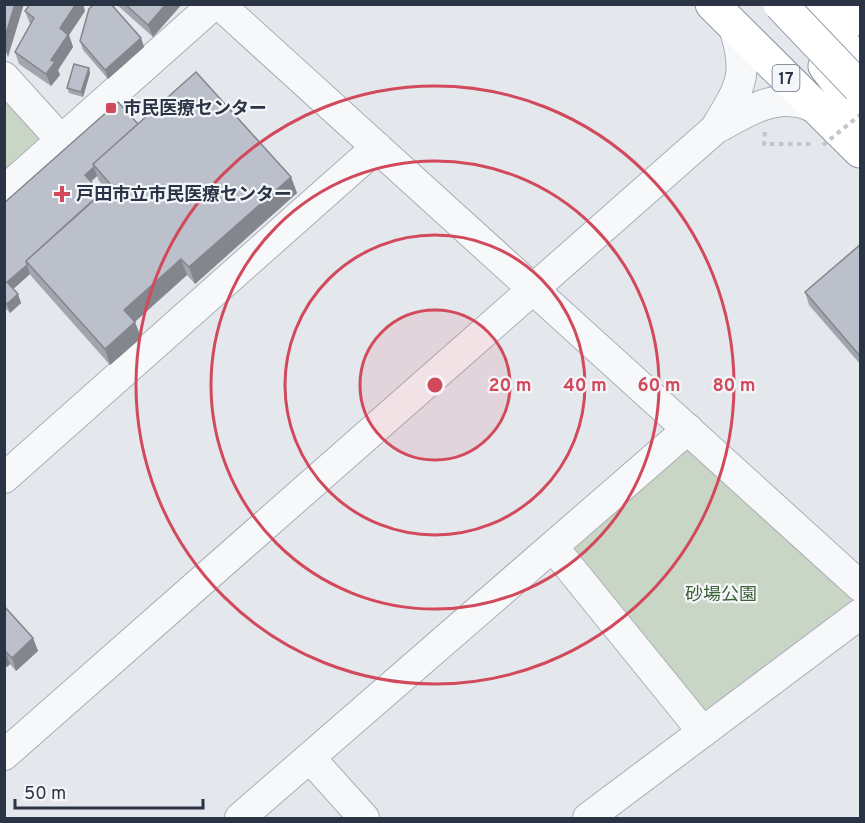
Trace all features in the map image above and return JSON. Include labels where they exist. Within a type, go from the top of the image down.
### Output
[{"type":"highway","points":[[780,4],[860,93]]},
{"type":"highway","name":"17","points":[[785,4],[816,55],[860,93]]},
{"type":"highway","points":[[790,4],[860,93]]},
{"type":"highway","points":[[809,4],[860,93]]},
{"type":"highway","points":[[817,4],[861,54]]},
{"type":"highway","points":[[847,4],[861,19]]},
{"type":"highway","points":[[858,4],[861,8]]},
{"type":"highway","name":"17","points":[[722,14],[861,151]]},
{"type":"street","points":[[4,191],[214,4]]},
{"type":"street","points":[[219,4],[861,586]]},
{"type":"street","points":[[715,129],[738,91],[742,72],[739,44],[722,14]]},
{"type":"street","points":[[4,77],[61,140]]},
{"type":"street","points":[[4,755],[715,129],[757,107],[770,103],[796,102],[816,108]]},
{"type":"street","points":[[8,467],[376,147]]},
{"type":"street","points":[[240,819],[688,429]]},
{"type":"street","points":[[553,547],[703,732]]},
{"type":"street","points":[[588,819],[861,614]]},
{"type":"street","points":[[310,758],[364,819]]},
{"type":"path","points":[[765,131],[764,144],[823,145],[860,93]]},
{"type":"green space","points":[[4,99],[43,143],[4,177]]},
{"type":"green space","name":"砂場公園","points":[[689,441],[860,600],[706,720],[566,547]]},
{"type":"building","points":[[4,4],[15,4],[4,40]]},
{"type":"building","points":[[30,4],[76,4],[60,28],[68,35],[51,60],[55,62],[46,74],[15,52],[34,18],[25,11]]},
{"type":"building","points":[[94,4],[111,4],[141,38],[105,70],[80,41],[89,9]]},
{"type":"building","points":[[125,4],[166,4],[148,25]]},
{"type":"building","points":[[74,64],[89,68],[81,92],[67,88]]},
{"type":"building","points":[[196,72],[291,177],[189,267],[181,259],[124,310],[135,322],[105,349],[26,261],[111,185],[93,164]]},
{"type":"building","points":[[118,102],[138,124],[93,164],[94,167],[85,175],[101,193],[26,261],[27,265],[7,282],[18,294],[7,304],[4,301],[4,203]]},
{"type":"building","points":[[861,244],[861,355],[860,356],[805,292]]},
{"type":"building","points":[[4,606],[33,638],[12,658],[4,652]]},
{"type":"place","name":"市民医療センター","points":[[111,108]]},
{"type":"place","name":"戸田市立市民医療センター","points":[[62,194]]}]
